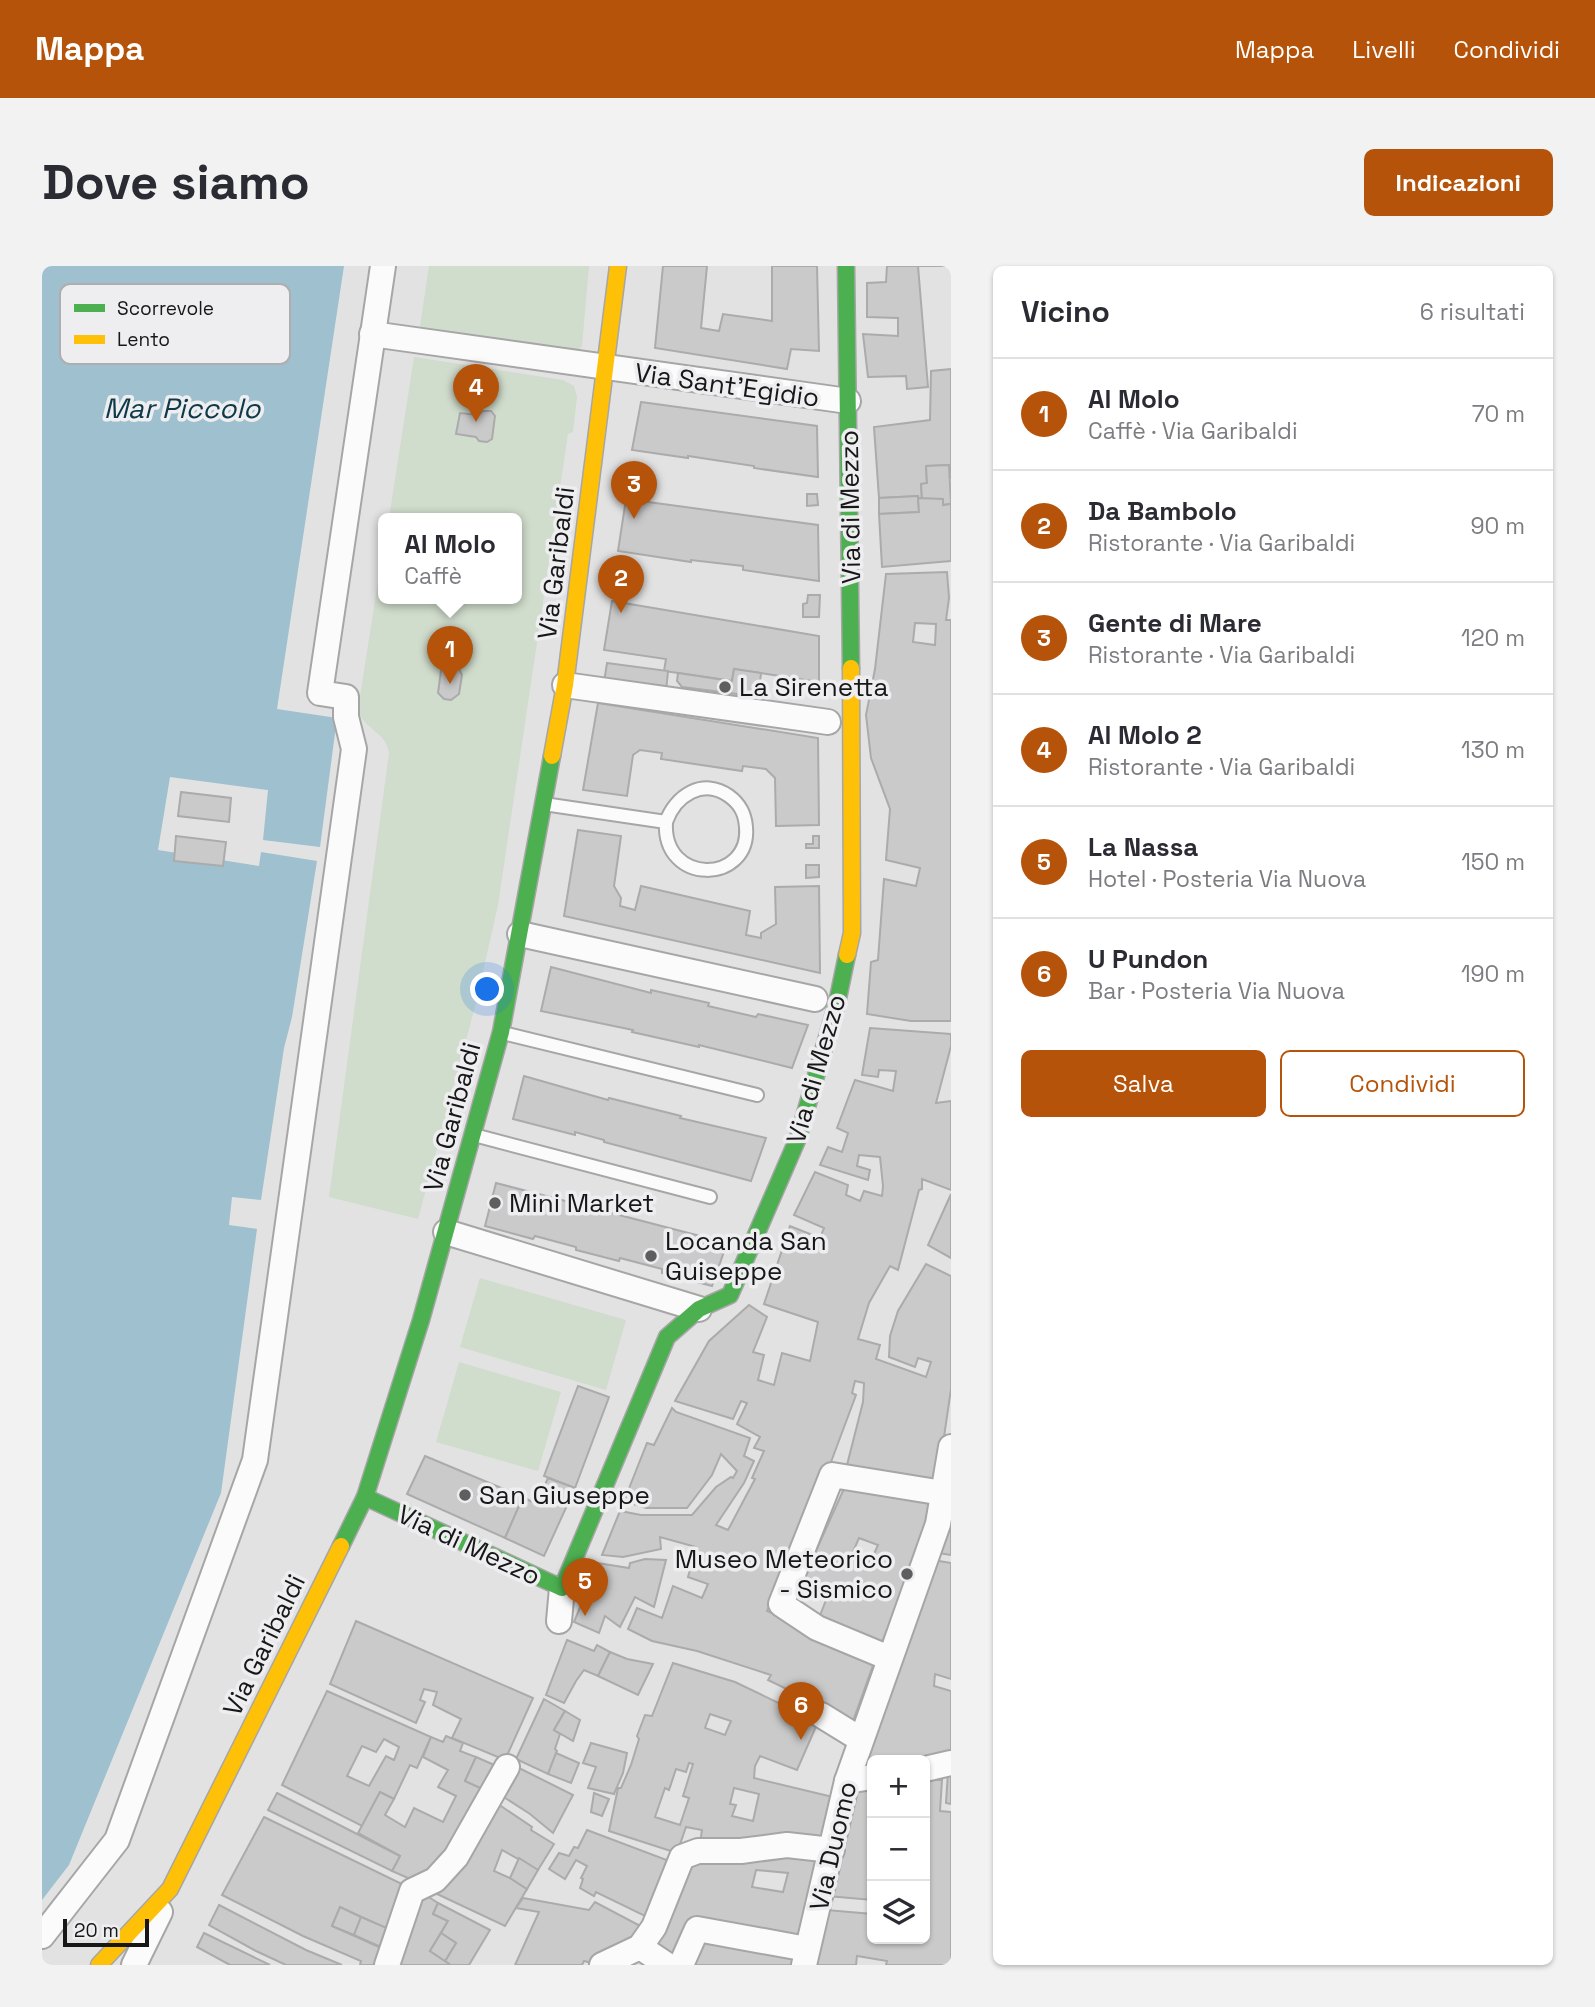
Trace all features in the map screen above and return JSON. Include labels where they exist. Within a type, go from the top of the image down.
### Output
[{"type":"main road","name":"Via Garibaldi","points":[[99,1965],[170,1889],[365,1497],[446,1232],[501,1032],[544,804],[565,685],[618,266]]},
{"type":"main road","name":"Via di Mezzo","points":[[365,1497],[562,1588],[667,1337],[699,1309],[730,1295],[798,1138],[837,1003],[852,933],[851,551],[846,266]]},
{"type":"street","points":[[42,1936],[117,1840],[256,1460],[354,749],[346,717],[346,697],[320,693],[383,266]]},
{"type":"street","name":"Via Sant'Egidio","points":[[372,334],[848,401]]},
{"type":"street","points":[[565,685],[828,722]]},
{"type":"street","points":[[520,934],[815,999]]},
{"type":"street","points":[[446,1232],[699,1309]]},
{"type":"street","name":"Via Duomo","points":[[800,1956],[832,1850],[847,1781],[860,1739],[938,1524],[951,1447]]},
{"type":"street","points":[[889,1658],[817,1628],[780,1604],[832,1475],[943,1493]]},
{"type":"street","points":[[558,1621],[562,1588]]},
{"type":"street","points":[[821,1715],[860,1739]]},
{"type":"street","points":[[930,1768],[951,1763]]},
{"type":"street","points":[[387,1965],[412,1891],[435,1881],[456,1857],[507,1767]]},
{"type":"street","points":[[847,1781],[867,1778]]},
{"type":"street","points":[[602,1965],[640,1947],[654,1927],[682,1857],[698,1851],[741,1851],[787,1845],[832,1850]]},
{"type":"street","points":[[134,1965],[170,1889]]},
{"type":"street","points":[[681,1965],[697,1929],[800,1956]]},
{"type":"street","points":[[640,1947],[667,1965]]},
{"type":"lane","points":[[709,789],[725,793],[741,808],[746,818],[747,836],[744,846],[733,861],[714,870],[699,870],[682,863],[670,849],[665,834],[666,822],[679,799],[695,790],[709,789]]},
{"type":"lane","points":[[544,804],[666,822]]},
{"type":"lane","points":[[501,1032],[757,1095]]},
{"type":"lane","points":[[473,1134],[710,1197]]},
{"type":"green space","points":[[429,266],[589,266],[582,346],[577,353],[419,333]]},
{"type":"green space","points":[[414,357],[563,380],[574,386],[577,397],[573,432],[568,434],[498,905],[475,1007],[418,1219],[329,1197],[389,753],[384,740],[365,722],[358,709],[378,582],[378,604],[522,604],[522,513],[390,513]]},
{"type":"green space","points":[[480,1278],[626,1320],[606,1390],[460,1347]]},
{"type":"green space","points":[[459,1362],[561,1392],[538,1471],[436,1442]]},
{"type":"water","name":"Mar Piccolo","points":[[42,266],[344,266],[277,709],[337,718],[320,847],[263,840],[268,790],[170,777],[158,850],[259,866],[261,852],[317,861],[261,1200],[232,1197],[229,1225],[257,1229],[221,1493],[69,1865],[42,1900]]},
{"type":"building","points":[[663,266],[707,266],[701,328],[719,331],[723,314],[772,321],[772,266],[817,266],[819,351],[791,349],[787,369],[655,348]]},
{"type":"building","points":[[887,266],[918,266],[928,387],[907,389],[906,376],[868,377],[863,334],[898,336],[898,318],[867,317],[867,283],[886,282]]},
{"type":"building","points":[[951,369],[951,478],[949,465],[926,466],[927,483],[921,484],[922,499],[918,496],[879,498],[874,427],[930,420],[931,371]]},
{"type":"building","points":[[641,402],[817,426],[818,477],[688,456],[632,450]]},
{"type":"building","points":[[483,411],[491,411],[495,416],[492,439],[487,442],[479,441],[476,437],[456,434],[460,413],[478,415]]},
{"type":"building","points":[[949,465],[951,504],[943,505],[943,499],[922,499],[921,484],[927,483],[926,466]]},
{"type":"building","points":[[807,494],[817,494],[818,505],[807,506]]},
{"type":"building","points":[[918,496],[919,512],[879,514],[879,498]]},
{"type":"building","points":[[918,498],[943,499],[943,505],[951,504],[951,561],[882,567],[879,514],[919,512]]},
{"type":"building","points":[[626,499],[818,525],[819,581],[743,570],[743,566],[691,562],[618,551]]},
{"type":"building","points":[[947,572],[949,598],[946,620],[951,620],[951,1021],[911,1021],[867,1014],[871,962],[878,960],[884,879],[916,886],[920,868],[886,860],[890,809],[871,758],[866,715],[875,669],[886,574]],"holes":[[[915,623],[936,624],[935,645],[913,642]]]},
{"type":"building","points":[[808,595],[820,595],[819,617],[803,617],[803,604],[807,603]]},
{"type":"building","points":[[612,601],[819,636],[819,682],[734,669],[732,681],[664,671],[666,659],[604,650]]},
{"type":"building","points":[[607,663],[668,671],[666,691],[604,682]]},
{"type":"building","points":[[446,666],[458,667],[462,675],[459,694],[451,700],[444,699],[438,693],[441,671]]},
{"type":"building","points":[[734,669],[761,673],[759,691],[753,696],[682,687],[677,681],[678,673],[732,681]]},
{"type":"building","points":[[598,703],[818,738],[819,825],[776,826],[775,778],[766,769],[743,766],[742,771],[661,759],[662,753],[640,750],[633,755],[627,796],[583,790]]},
{"type":"building","points":[[181,792],[231,798],[229,822],[178,816]]},
{"type":"building","points":[[578,830],[621,836],[614,886],[621,898],[620,906],[635,910],[641,886],[750,911],[746,935],[761,938],[761,933],[776,924],[775,887],[819,886],[820,973],[564,916]]},
{"type":"building","points":[[176,836],[226,842],[223,866],[174,861]]},
{"type":"building","points":[[813,836],[819,836],[819,848],[806,848],[806,844],[813,844]]},
{"type":"building","points":[[806,865],[819,865],[819,877],[806,878]]},
{"type":"building","points":[[551,967],[651,993],[651,990],[709,1003],[708,1006],[756,1017],[758,1014],[808,1025],[792,1068],[632,1032],[633,1030],[541,1011]]},
{"type":"building","points":[[870,1028],[951,1034],[951,1046],[936,1103],[951,1101],[951,1190],[922,1179],[922,1189],[919,1190],[898,1270],[890,1266],[869,1303],[858,1339],[880,1345],[876,1359],[926,1377],[931,1362],[918,1358],[915,1367],[889,1357],[890,1336],[898,1311],[926,1264],[951,1276],[951,1389],[944,1437],[933,1482],[846,1469],[863,1402],[864,1383],[855,1381],[852,1393],[856,1395],[831,1462],[767,1611],[876,1657],[853,1721],[768,1680],[771,1675],[697,1651],[652,1641],[628,1629],[637,1608],[662,1618],[673,1586],[702,1598],[708,1584],[688,1577],[696,1547],[660,1537],[661,1549],[623,1557],[602,1555],[620,1511],[641,1515],[692,1515],[716,1487],[733,1478],[737,1471],[721,1454],[712,1475],[687,1508],[646,1508],[624,1501],[647,1443],[654,1445],[672,1408],[676,1412],[750,1438],[744,1456],[754,1461],[744,1483],[716,1525],[728,1530],[755,1479],[752,1478],[764,1451],[754,1448],[760,1437],[737,1424],[747,1403],[741,1401],[733,1419],[675,1401],[709,1341],[749,1305],[767,1317],[753,1352],[764,1355],[758,1380],[774,1385],[782,1353],[810,1361],[818,1322],[764,1304],[790,1226],[820,1238],[824,1228],[794,1215],[815,1172],[848,1185],[846,1195],[860,1201],[864,1191],[882,1196],[880,1157],[859,1155],[857,1166],[870,1170],[868,1180],[820,1165],[828,1147],[842,1152],[848,1133],[837,1128],[855,1080],[893,1091],[896,1071],[879,1070],[878,1077],[862,1075]]},
{"type":"building","points":[[524,1076],[608,1100],[609,1098],[766,1138],[751,1181],[575,1132],[575,1135],[513,1119]]},
{"type":"building","points":[[496,1183],[727,1243],[712,1286],[662,1273],[662,1269],[620,1258],[619,1261],[535,1236],[533,1239],[485,1226]]},
{"type":"building","points":[[951,1194],[951,1258],[928,1245]]},
{"type":"building","points":[[578,1386],[609,1397],[575,1488],[544,1476]]},
{"type":"building","name":"San Giuseppe","points":[[425,1456],[523,1497],[505,1538],[407,1494]]},
{"type":"building","points":[[548,1478],[575,1488],[544,1556],[505,1538],[523,1497],[536,1504]]},
{"type":"building","points":[[847,1482],[932,1500],[914,1569],[879,1649],[819,1618],[826,1600],[793,1584],[804,1559],[811,1562]],"holes":[[[859,1538],[878,1545],[871,1561],[852,1554]]]},
{"type":"building","points":[[951,1501],[951,1555],[938,1553]]},
{"type":"building","points":[[645,1559],[666,1560],[654,1607],[635,1597],[620,1627],[605,1616],[599,1633],[574,1622],[598,1563],[629,1568],[630,1563]]},
{"type":"building","points":[[933,1560],[951,1563],[951,1679],[935,1674],[934,1686],[951,1691],[951,1756],[930,1759],[930,1755],[867,1755],[867,1770],[860,1769]]},
{"type":"building","points":[[356,1621],[533,1698],[505,1760],[452,1738],[461,1719],[433,1705],[437,1692],[424,1689],[420,1700],[425,1702],[416,1723],[330,1684]]},
{"type":"building","points":[[567,1640],[594,1651],[597,1645],[610,1652],[598,1676],[584,1670],[564,1703],[546,1695]]},
{"type":"building","points":[[610,1652],[627,1659],[653,1664],[638,1695],[598,1676]]},
{"type":"building","points":[[673,1663],[735,1682],[818,1722],[797,1770],[760,1756],[755,1766],[754,1778],[837,1798],[826,1841],[700,1843],[702,1830],[686,1827],[677,1853],[609,1831],[618,1788],[621,1788],[631,1765],[639,1739],[637,1736],[645,1715],[652,1716]],"holes":[[[710,1714],[731,1721],[725,1735],[705,1728]],[[689,1763],[693,1764],[683,1796],[689,1798],[680,1825],[655,1817],[665,1788],[669,1790],[676,1769],[686,1772]],[[734,1788],[759,1794],[753,1821],[732,1816],[736,1805],[730,1804]]]},
{"type":"building","points":[[327,1691],[431,1737],[417,1768],[410,1765],[394,1799],[380,1792],[362,1826],[282,1785]],"holes":[[[384,1739],[399,1747],[394,1760],[386,1756],[369,1786],[347,1776],[362,1746],[376,1752]]]},
{"type":"building","points":[[544,1699],[565,1711],[554,1730],[560,1734],[548,1774],[516,1759]]},
{"type":"building","points":[[565,1711],[580,1720],[573,1741],[554,1730]]},
{"type":"building","points":[[446,1736],[463,1743],[460,1751],[476,1757],[465,1781],[487,1791],[441,1871],[419,1883],[392,1871],[400,1856],[358,1833],[380,1792],[394,1799],[385,1815],[405,1827],[414,1808],[443,1822],[456,1796],[438,1787],[448,1770],[423,1757],[431,1737],[443,1742]]},
{"type":"building","points":[[591,1743],[627,1753],[623,1773],[614,1794],[588,1788],[596,1767],[583,1763]]},
{"type":"building","points":[[556,1753],[579,1763],[571,1783],[548,1774]]},
{"type":"building","points":[[476,1757],[499,1767],[487,1791],[465,1781]]},
{"type":"building","points":[[515,1766],[573,1795],[553,1833],[499,1794]]},
{"type":"building","points":[[951,1771],[951,1804],[946,1803],[948,1772]]},
{"type":"building","points":[[930,1780],[942,1780],[940,1811],[951,1812],[951,1965],[886,1965],[887,1961],[857,1956],[856,1965],[814,1965],[827,1910],[867,1914],[867,1944],[930,1944]]},
{"type":"building","points":[[867,1790],[867,1900],[828,1896],[855,1791]]},
{"type":"building","points":[[277,1793],[400,1856],[392,1871],[268,1810]]},
{"type":"building","points":[[594,1793],[609,1799],[602,1816],[591,1812]]},
{"type":"building","points":[[495,1802],[554,1844],[538,1870],[502,1850],[494,1871],[527,1889],[505,1926],[435,1893]]},
{"type":"building","points":[[264,1817],[406,1886],[390,1930],[340,1907],[332,1926],[388,1951],[383,1965],[360,1965],[361,1961],[303,1936],[222,1895]]},
{"type":"building","points":[[587,1830],[672,1862],[649,1918],[596,1892],[594,1896],[580,1888],[587,1866],[576,1860],[565,1879],[549,1869],[559,1853],[569,1856],[574,1847],[578,1848]]},
{"type":"building","points":[[788,1852],[820,1856],[799,1943],[695,1922],[675,1961],[653,1946],[690,1860]],"holes":[[[756,1870],[788,1873],[783,1892],[752,1887]]]},
{"type":"building","points":[[519,1858],[538,1870],[527,1889],[510,1878]]},
{"type":"building","points":[[421,1892],[438,1903],[433,1914],[448,1921],[430,1951],[451,1965],[393,1965]]},
{"type":"building","points":[[523,1898],[589,1910],[595,1902],[644,1928],[634,1944],[596,1964],[584,1961],[582,1965],[515,1965],[539,1912],[516,1908]]},
{"type":"building","points":[[438,1903],[490,1930],[469,1965],[451,1965],[445,1961],[456,1943],[441,1933],[448,1921],[433,1914]]},
{"type":"building","points":[[219,1905],[306,1950],[342,1965],[286,1965],[256,1951],[209,1925]]},
{"type":"building","points":[[340,1907],[361,1917],[354,1935],[332,1926]]},
{"type":"building","points":[[361,1917],[389,1929],[383,1948],[354,1935]]},
{"type":"building","points":[[204,1933],[270,1965],[230,1965],[197,1947]]},
{"type":"building","points":[[441,1933],[456,1943],[445,1961],[430,1951]]},
{"type":"building","points":[[701,1938],[796,1952],[793,1965],[686,1965]]},
{"type":"traffic: fast","points":[[846,266],[851,668]]},
{"type":"traffic: fast","points":[[341,1546],[365,1497],[421,1320],[501,1032],[552,756]]},
{"type":"traffic: fast","points":[[365,1497],[562,1588],[667,1337],[699,1309],[730,1295],[798,1138],[837,1003],[847,955]]},
{"type":"traffic: slow","points":[[552,756],[565,685],[618,266]]},
{"type":"traffic: slow","points":[[847,955],[852,933],[851,668]]},
{"type":"traffic: slow","points":[[99,1965],[170,1889],[341,1546]]},
{"type":"place","name":"Al Molo 2","points":[[476,422]]},
{"type":"place","name":"Gente di Mare","points":[[634,519]]},
{"type":"place","name":"Da Bambolo","points":[[621,613]]},
{"type":"place","name":"Al Molo","points":[[450,684]]},
{"type":"place","name":"La Sirenetta","points":[[725,687]]},
{"type":"place","name":"Mini Market","points":[[495,1203]]},
{"type":"place","name":"Locanda San Guiseppe","points":[[651,1256]]},
{"type":"place","name":"San Giuseppe","points":[[465,1495]]},
{"type":"place","name":"Museo Meteorico - Sismico","points":[[907,1574]]},
{"type":"place","name":"La Nassa","points":[[585,1616]]},
{"type":"place","name":"U Pundon","points":[[801,1740]]}]
